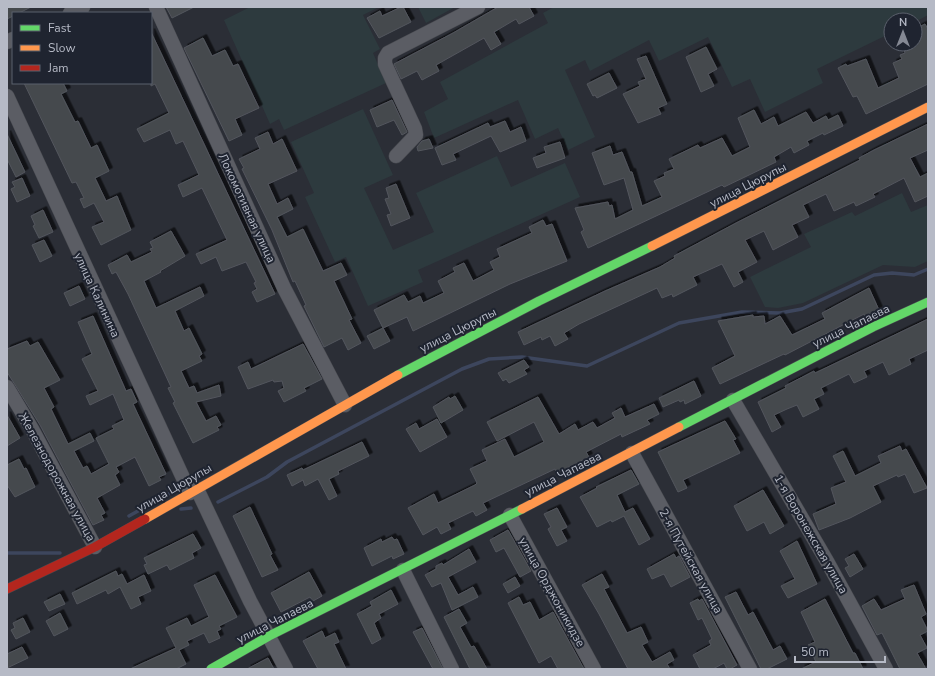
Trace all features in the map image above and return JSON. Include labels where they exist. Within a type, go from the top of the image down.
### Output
[{"type":"street","points":[[72,12],[83,7]]},
{"type":"street","name":"Локомотивная улица","points":[[156,7],[284,288],[345,405]]},
{"type":"street","points":[[396,156],[416,135],[416,129],[385,64],[385,58],[388,53],[478,7]]},
{"type":"street","name":"улица Калинина","points":[[7,96],[193,491],[286,669]]},
{"type":"street","name":"улица Цюрупы","points":[[7,589],[95,547],[424,360],[539,301],[718,214],[928,107]]},
{"type":"street","name":"улица Чапаева","points":[[211,669],[269,636],[403,570],[632,453],[873,327],[928,302]]},
{"type":"street","name":"Железнодорожная улица","points":[[7,387],[32,428],[95,547]]},
{"type":"street","name":"1-я Воронежская улица","points":[[733,400],[828,563],[886,669]]},
{"type":"street","name":"2-я Путейская улица","points":[[632,453],[750,669]]},
{"type":"street","name":"улица Орджоникидзе","points":[[510,515],[594,669]]},
{"type":"street","points":[[403,570],[452,669]]},
{"type":"shaded area","points":[[250,7],[379,7],[363,15],[380,49],[373,53],[386,83],[284,130],[279,119],[270,124],[224,20]]},
{"type":"shaded area","points":[[418,7],[455,7],[426,23]]},
{"type":"shaded area","points":[[554,7],[928,7],[928,15],[923,18],[923,12],[883,12],[883,37],[817,69],[823,83],[765,112],[750,79],[732,87],[708,37],[659,61],[649,40],[590,71],[585,60],[565,70],[595,137],[568,150],[558,128],[535,139],[518,100],[434,138],[424,112],[448,99],[440,82],[548,23],[543,13]]},
{"type":"shaded area","points":[[363,109],[393,175],[364,188],[393,250],[434,232],[416,193],[497,156],[511,187],[565,163],[580,197],[418,270],[423,282],[368,306],[346,257],[335,262],[305,197],[314,193],[291,142]]},
{"type":"shaded area","points":[[902,193],[911,212],[928,205],[928,261],[915,267],[883,265],[803,303],[778,308],[765,307],[750,277],[811,247],[804,234],[852,212],[855,216]]},
{"type":"building","points":[[7,7],[31,7],[21,12],[12,12],[12,16],[7,19]]},
{"type":"building","points":[[166,7],[194,7],[172,18]]},
{"type":"building","points":[[403,7],[411,22],[379,38],[367,18],[380,11],[382,16]]},
{"type":"building","points":[[498,7],[529,7],[534,16],[519,24],[516,19],[494,32],[501,44],[491,50],[484,38],[436,65],[439,71],[422,80],[417,71],[401,79],[394,64]]},
{"type":"building","points":[[925,24],[928,29],[928,84],[866,114],[857,96],[853,97],[838,68],[846,64],[847,66],[866,59],[878,88],[899,78],[893,63],[902,59],[900,55],[905,52],[923,52],[923,25]]},
{"type":"building","points":[[152,34],[275,294],[257,302],[252,292],[257,289],[254,283],[256,282],[246,262],[222,271],[216,257],[201,264],[196,254],[227,240],[202,188],[183,197],[178,185],[199,175],[183,141],[176,144],[170,130],[144,142],[137,129],[169,113],[155,84],[151,86]]},
{"type":"building","points":[[203,38],[212,56],[225,50],[233,66],[238,64],[259,108],[235,119],[242,135],[229,141],[184,48]]},
{"type":"building","points":[[706,47],[717,69],[708,74],[714,86],[701,92],[686,57]]},
{"type":"building","points":[[646,56],[667,104],[658,108],[661,114],[638,123],[623,94],[640,86],[638,82],[646,79],[637,59]]},
{"type":"building","points":[[609,73],[617,88],[597,98],[595,95],[593,96],[587,84]]},
{"type":"building","points":[[24,84],[64,84],[67,91],[61,94],[75,122],[78,121],[91,148],[97,145],[109,171],[95,178],[106,201],[117,196],[131,230],[101,245],[92,227],[104,222],[94,203],[84,208],[80,199],[84,198],[76,182],[72,183]]},
{"type":"building","points":[[392,100],[407,132],[402,135],[394,120],[377,127],[370,110]]},
{"type":"building","points":[[754,110],[761,124],[774,117],[778,126],[806,112],[813,123],[826,116],[828,120],[838,115],[843,126],[824,135],[823,133],[807,141],[809,145],[794,153],[791,147],[774,157],[776,162],[724,187],[722,185],[588,248],[581,232],[584,230],[575,208],[608,202],[609,206],[612,205],[615,219],[633,210],[624,178],[604,185],[592,153],[610,146],[613,155],[622,152],[630,172],[632,172],[642,206],[662,197],[654,181],[665,176],[664,173],[674,169],[669,159],[698,145],[700,148],[722,138],[732,156],[750,147],[738,118]]},
{"type":"building","points":[[505,121],[510,132],[521,127],[526,141],[500,152],[491,136],[453,154],[456,160],[442,165],[435,148],[488,123],[490,127]]},
{"type":"building","points":[[928,124],[928,150],[910,158],[920,177],[928,173],[928,196],[915,202],[904,178],[873,194],[875,197],[856,206],[854,202],[834,211],[826,194],[803,205],[809,217],[792,225],[798,237],[773,250],[764,231],[745,240],[757,262],[738,272],[743,282],[734,287],[722,264],[693,277],[697,285],[673,297],[672,294],[662,298],[657,288],[579,324],[564,333],[568,339],[555,346],[550,336],[542,340],[541,337],[524,345],[518,332],[660,267],[675,258],[674,256],[860,160],[859,158],[874,150]]},
{"type":"building","points":[[268,132],[273,144],[282,139],[297,171],[268,184],[277,204],[288,198],[293,209],[277,217],[287,237],[303,229],[323,271],[341,263],[347,275],[334,281],[352,319],[349,320],[361,343],[348,350],[342,338],[324,347],[304,306],[306,305],[295,281],[293,282],[272,230],[242,169],[244,168],[239,159],[260,149],[255,138]]},
{"type":"building","points":[[7,134],[25,172],[16,177],[7,159]]},
{"type":"building","points":[[429,139],[433,148],[418,151],[417,147],[422,141]]},
{"type":"building","points":[[560,142],[565,158],[537,168],[533,158],[546,153],[544,147]]},
{"type":"building","points":[[22,178],[30,196],[17,202],[11,189],[15,187],[12,182]]},
{"type":"building","points":[[396,184],[410,218],[391,226],[387,215],[391,214],[385,199],[389,198],[386,188]]},
{"type":"building","points":[[43,210],[53,232],[39,238],[33,226],[35,225],[31,216]]},
{"type":"building","points":[[543,220],[546,226],[552,224],[567,261],[510,284],[413,331],[407,317],[383,328],[374,310],[404,295],[408,302],[420,296],[423,303],[444,293],[438,281],[455,272],[453,268],[464,263],[473,281],[494,270],[490,262],[500,257],[497,249],[532,233],[529,227]]},
{"type":"building","points":[[171,231],[185,256],[144,281],[156,308],[200,287],[204,296],[175,311],[184,331],[189,328],[202,354],[199,356],[202,361],[181,371],[189,388],[194,386],[197,393],[219,385],[221,396],[196,402],[206,421],[216,416],[221,425],[217,427],[219,430],[193,443],[173,403],[175,402],[168,388],[171,387],[128,294],[116,272],[112,274],[108,265],[127,255],[131,262],[152,252],[150,249],[153,248],[150,242]]},
{"type":"building","points":[[44,240],[52,256],[40,262],[32,245]]},
{"type":"building","points":[[79,286],[85,299],[70,306],[64,293]]},
{"type":"building","points":[[869,288],[879,310],[865,316],[864,314],[785,355],[784,354],[720,384],[712,368],[735,356],[718,321],[753,315],[753,317],[764,316],[765,324],[780,316],[792,335],[825,319],[822,313]]},
{"type":"building","points":[[93,316],[126,391],[131,389],[137,402],[133,404],[166,474],[159,477],[161,480],[149,486],[135,457],[116,467],[119,472],[115,475],[120,485],[97,498],[105,513],[101,515],[104,520],[93,525],[40,425],[7,372],[7,349],[27,341],[30,346],[38,342],[60,380],[44,388],[54,407],[51,409],[68,444],[90,433],[94,441],[74,451],[83,468],[87,466],[91,474],[109,464],[96,438],[114,429],[112,426],[124,420],[113,394],[90,405],[86,396],[98,391],[82,359],[92,354],[78,322]]},
{"type":"building","points":[[928,319],[928,350],[909,359],[911,364],[889,375],[883,362],[864,371],[867,377],[854,383],[849,374],[821,388],[824,394],[814,399],[819,409],[803,417],[797,405],[774,415],[781,427],[772,432],[758,402],[786,388],[785,386],[814,371],[815,373]]},
{"type":"building","points":[[383,328],[390,341],[374,349],[367,336]]},
{"type":"building","points":[[303,344],[322,379],[304,388],[306,391],[284,402],[278,391],[284,388],[282,381],[274,382],[273,380],[248,389],[238,367],[248,362],[251,369]]},
{"type":"building","points":[[524,360],[529,367],[524,370],[527,374],[509,383],[506,379],[503,381],[498,373]]},
{"type":"building","points":[[694,381],[701,396],[685,404],[684,400],[680,402],[679,400],[663,407],[659,398]]},
{"type":"building","points":[[455,396],[463,410],[441,423],[433,407],[449,397],[450,399]]},
{"type":"building","points":[[538,397],[559,434],[575,424],[578,430],[593,422],[597,428],[615,418],[612,413],[621,408],[625,417],[654,404],[659,414],[647,420],[650,424],[622,437],[621,434],[586,452],[589,457],[557,473],[555,469],[483,503],[487,510],[476,516],[473,511],[448,523],[451,529],[441,534],[437,527],[423,535],[408,508],[434,494],[438,503],[475,485],[477,483],[470,469],[487,461],[482,450],[505,439],[514,457],[544,442],[534,422],[497,441],[487,422]]},
{"type":"building","points":[[7,415],[20,438],[7,446]]},
{"type":"building","points":[[437,419],[447,437],[420,452],[406,429],[416,423],[419,429]]},
{"type":"building","points":[[725,421],[736,439],[733,440],[740,453],[683,480],[687,488],[678,492],[658,452]]},
{"type":"building","points":[[362,442],[369,456],[338,471],[339,474],[329,479],[337,496],[329,500],[318,479],[305,486],[303,480],[292,486],[287,475],[302,468],[303,470]]},
{"type":"building","points":[[900,446],[902,451],[906,449],[927,488],[914,493],[905,474],[898,477],[897,475],[873,486],[881,502],[850,518],[819,530],[813,514],[836,504],[831,488],[846,482],[833,456],[843,451],[855,476],[881,463],[878,456]]},
{"type":"building","points":[[19,459],[24,469],[26,468],[35,487],[15,497],[7,485],[7,465]]},
{"type":"building","points":[[631,470],[639,484],[617,495],[625,512],[633,508],[650,539],[639,545],[624,516],[612,522],[611,520],[597,527],[580,497],[597,488],[596,487]]},
{"type":"building","points":[[763,490],[784,526],[770,534],[764,522],[747,531],[734,506]]},
{"type":"building","points":[[250,507],[272,554],[270,555],[278,570],[262,577],[233,516]]},
{"type":"building","points":[[557,508],[567,527],[561,530],[567,541],[557,546],[548,529],[551,527],[544,514]]},
{"type":"building","points":[[508,530],[531,571],[520,577],[504,548],[496,552],[490,540]]},
{"type":"building","points":[[193,534],[201,548],[192,553],[194,558],[170,570],[167,565],[148,574],[144,565],[147,564],[144,558]]},
{"type":"building","points":[[392,537],[394,540],[397,539],[404,554],[393,559],[392,556],[372,566],[364,548],[381,539],[382,542]]},
{"type":"building","points":[[797,541],[817,584],[788,598],[781,586],[795,579],[780,551]]},
{"type":"building","points":[[469,549],[476,562],[448,577],[458,595],[473,587],[478,597],[452,610],[441,583],[432,587],[425,575],[436,569],[436,566],[442,563],[443,565]]},
{"type":"building","points":[[674,554],[676,558],[679,556],[690,577],[671,587],[664,574],[652,579],[647,569]]},
{"type":"building","points":[[854,554],[863,569],[850,577],[845,568],[849,566],[845,559]]},
{"type":"building","points":[[116,571],[118,576],[122,574],[127,584],[144,575],[151,591],[138,597],[141,604],[131,609],[120,587],[108,594],[106,590],[77,604],[72,593]]},
{"type":"building","points":[[309,572],[322,596],[313,601],[310,597],[281,612],[271,593]]},
{"type":"building","points":[[602,574],[609,587],[604,589],[627,633],[641,627],[648,642],[642,645],[652,662],[670,652],[674,660],[667,664],[670,669],[628,669],[582,585]]},
{"type":"building","points":[[215,575],[237,617],[219,626],[221,629],[217,631],[220,638],[209,643],[204,633],[187,641],[189,645],[179,650],[186,664],[176,669],[130,669],[176,648],[166,628],[187,618],[191,626],[209,617],[194,585]]},
{"type":"building","points":[[515,577],[520,586],[508,593],[503,584]]},
{"type":"building","points":[[914,585],[926,614],[921,617],[928,631],[920,635],[927,648],[917,653],[926,669],[900,669],[882,633],[877,635],[862,606],[874,599],[881,610],[905,599],[901,590]]},
{"type":"building","points":[[391,590],[398,604],[379,614],[381,618],[374,623],[381,639],[372,644],[357,614],[372,606],[370,602]]},
{"type":"building","points":[[736,592],[748,615],[753,612],[773,650],[780,646],[787,659],[767,669],[761,669],[725,597]]},
{"type":"building","points":[[60,594],[65,604],[49,611],[44,602]]},
{"type":"building","points":[[519,597],[523,605],[530,602],[539,620],[553,612],[584,669],[558,669],[551,656],[539,663],[508,603]]},
{"type":"building","points":[[698,599],[699,601],[702,599],[737,665],[730,669],[727,669],[724,663],[713,669],[700,669],[693,655],[711,645],[709,641],[712,639],[702,618],[698,620],[690,603]]},
{"type":"building","points":[[825,599],[863,669],[801,669],[816,662],[808,645],[815,642],[801,612]]},
{"type":"building","points":[[459,609],[467,623],[460,627],[471,647],[474,646],[487,669],[470,669],[444,617]]},
{"type":"building","points":[[60,613],[68,629],[54,636],[46,621]]},
{"type":"building","points":[[23,618],[30,632],[16,639],[11,630],[15,628],[13,623]]},
{"type":"building","points":[[422,628],[443,669],[433,669],[413,632]]},
{"type":"building","points":[[322,631],[325,638],[335,633],[339,642],[334,644],[346,669],[318,669],[303,641]]},
{"type":"building","points":[[22,647],[28,658],[7,668],[7,654]]},
{"type":"building","points":[[268,658],[274,669],[247,669]]},
{"type":"waterway","points":[[218,502],[267,477],[287,462],[462,369],[489,359],[522,357],[587,366],[679,323],[742,312],[780,313],[802,309],[874,275],[892,273],[914,275],[928,269]]},
{"type":"waterway","points":[[129,516],[172,492]]},
{"type":"waterway","points":[[181,509],[191,508]]},
{"type":"waterway","points":[[7,553],[60,553]]},
{"type":"traffic: fast","points":[[398,375],[539,301],[652,246]]},
{"type":"traffic: fast","points":[[679,427],[873,327],[928,302]]},
{"type":"traffic: fast","points":[[211,669],[269,636],[522,509]]},
{"type":"traffic: slow","points":[[652,246],[928,107]]},
{"type":"traffic: slow","points":[[145,519],[398,375]]},
{"type":"traffic: slow","points":[[522,509],[679,427]]},
{"type":"traffic: jam","points":[[7,589],[95,547],[145,519]]}]
